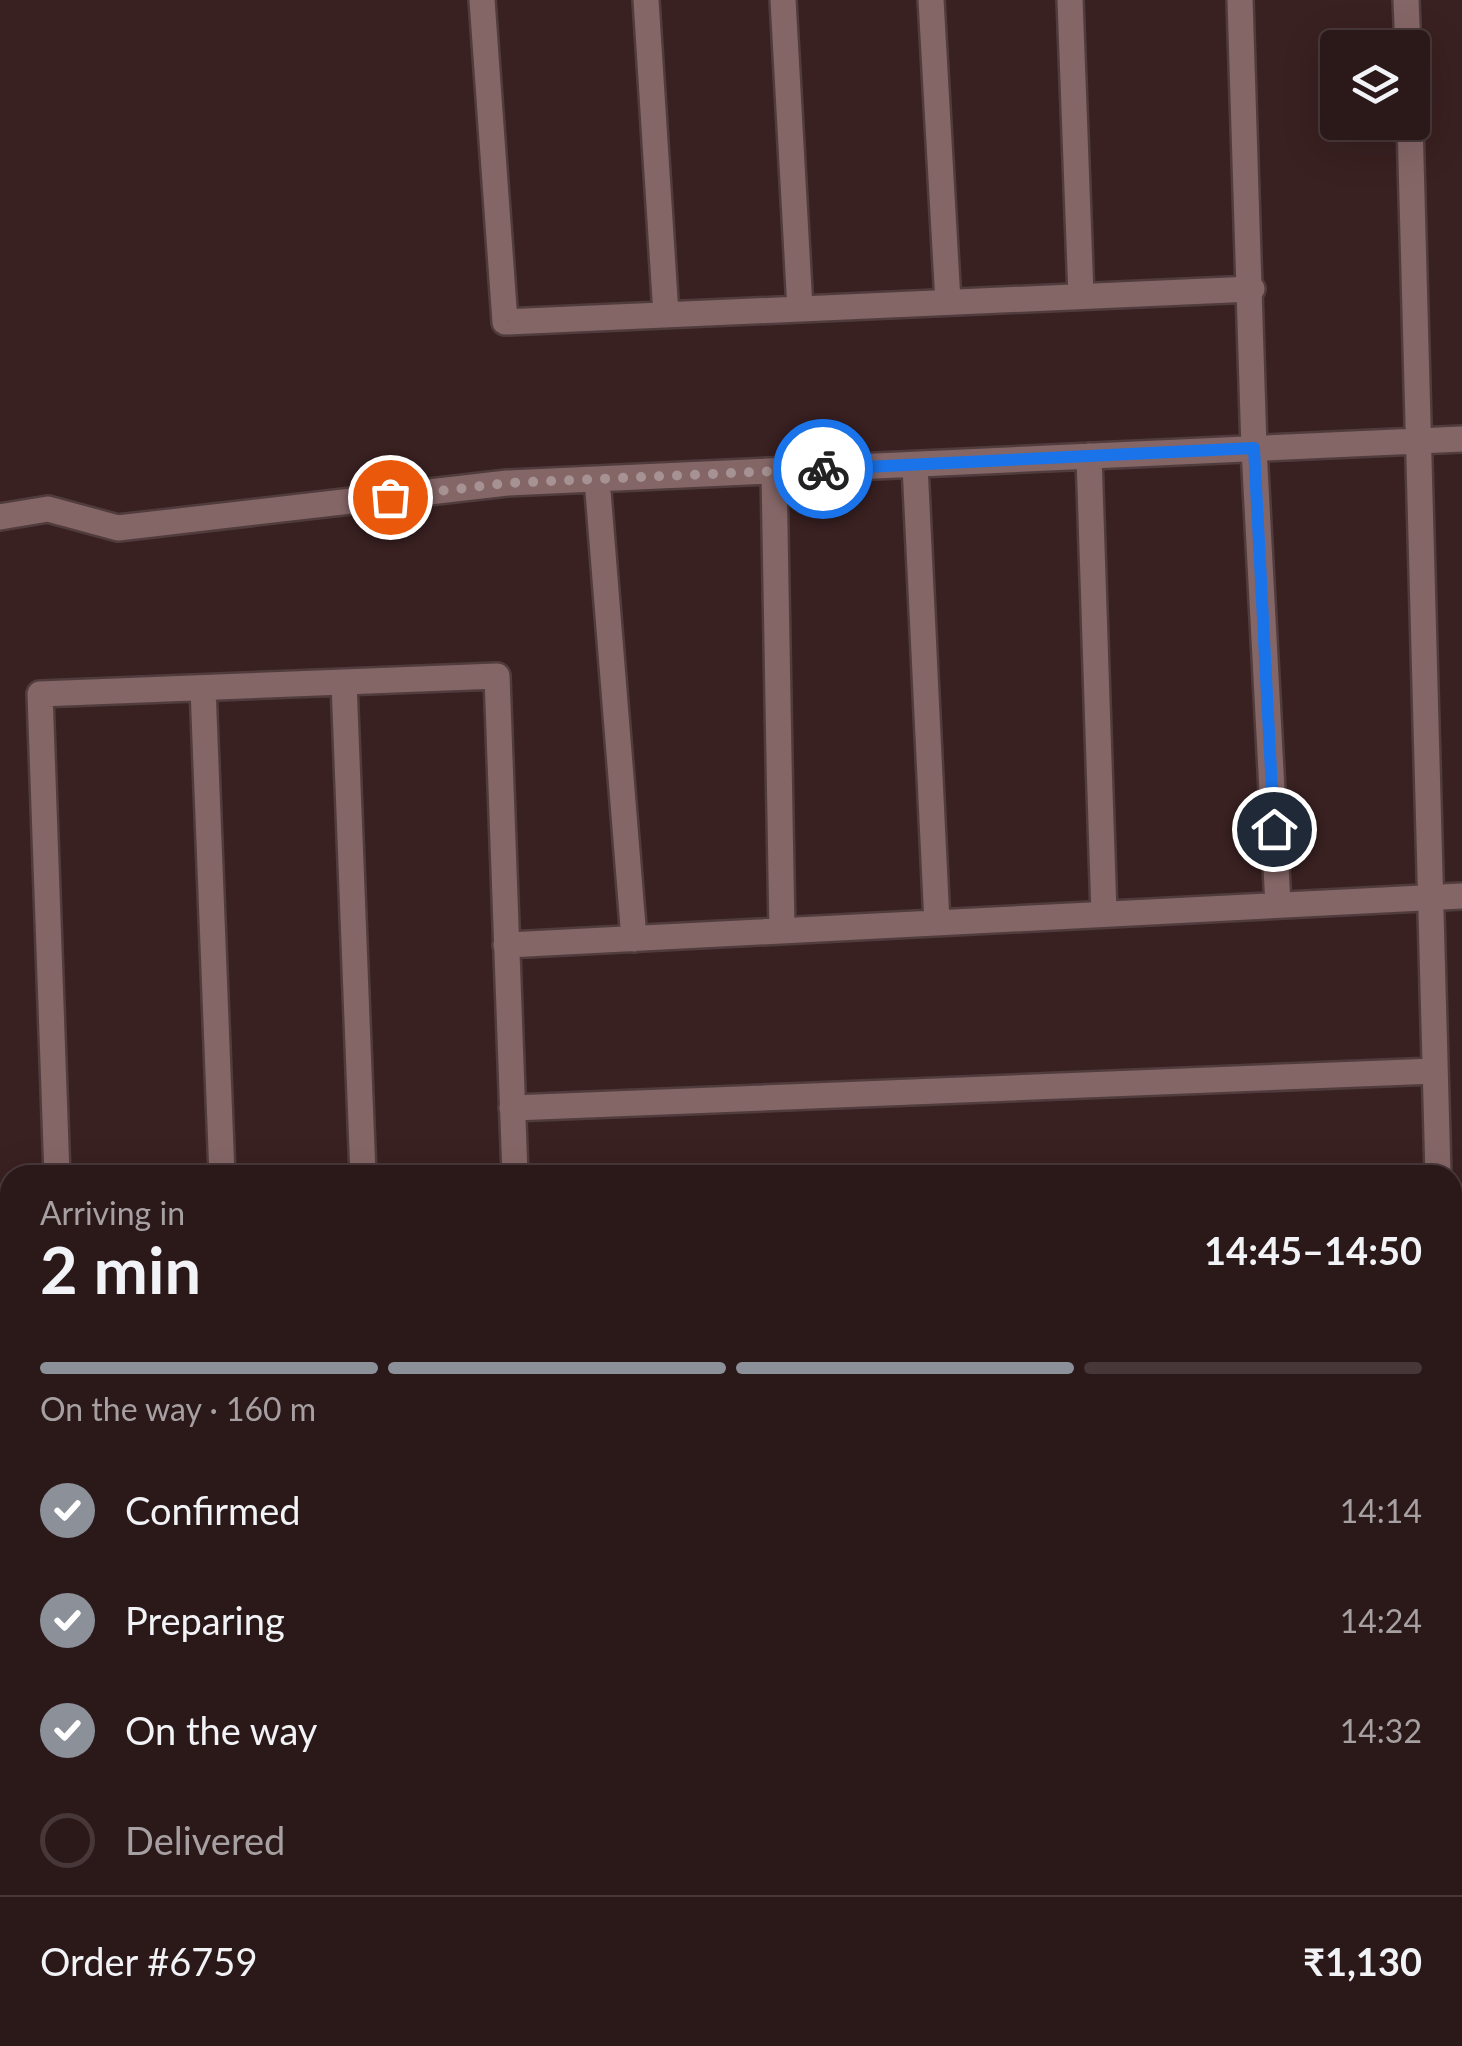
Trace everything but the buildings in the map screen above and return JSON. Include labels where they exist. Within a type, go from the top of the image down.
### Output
[{"type":"street","points":[[482,0],[505,322],[1252,288]]},
{"type":"street","points":[[646,0],[666,315]]},
{"type":"street","points":[[783,0],[800,309]]},
{"type":"street","points":[[930,0],[948,302]]},
{"type":"street","points":[[1070,0],[1081,296]]},
{"type":"street","points":[[1240,0],[1254,448],[1278,905]]},
{"type":"street","points":[[1406,0],[1407,30]]},
{"type":"street","points":[[1410,140],[1438,1165]]},
{"type":"street","points":[[0,517],[48,509],[118,528],[507,483],[1462,439]]},
{"type":"street","points":[[1089,456],[1104,914]]},
{"type":"street","points":[[915,464],[937,923]]},
{"type":"street","points":[[774,471],[782,931]]},
{"type":"street","points":[[597,479],[634,939]]},
{"type":"street","points":[[58,1165],[40,694],[497,676],[515,1165]]},
{"type":"street","points":[[344,682],[363,1165]]},
{"type":"street","points":[[203,688],[222,1165]]},
{"type":"street","points":[[506,945],[1462,896]]},
{"type":"street","points":[[512,1108],[1435,1071]]},
{"type":"way so far","points":[[390,497],[507,483],[823,469]]},
{"type":"route","points":[[823,469],[1254,448],[1274,829]]}]
